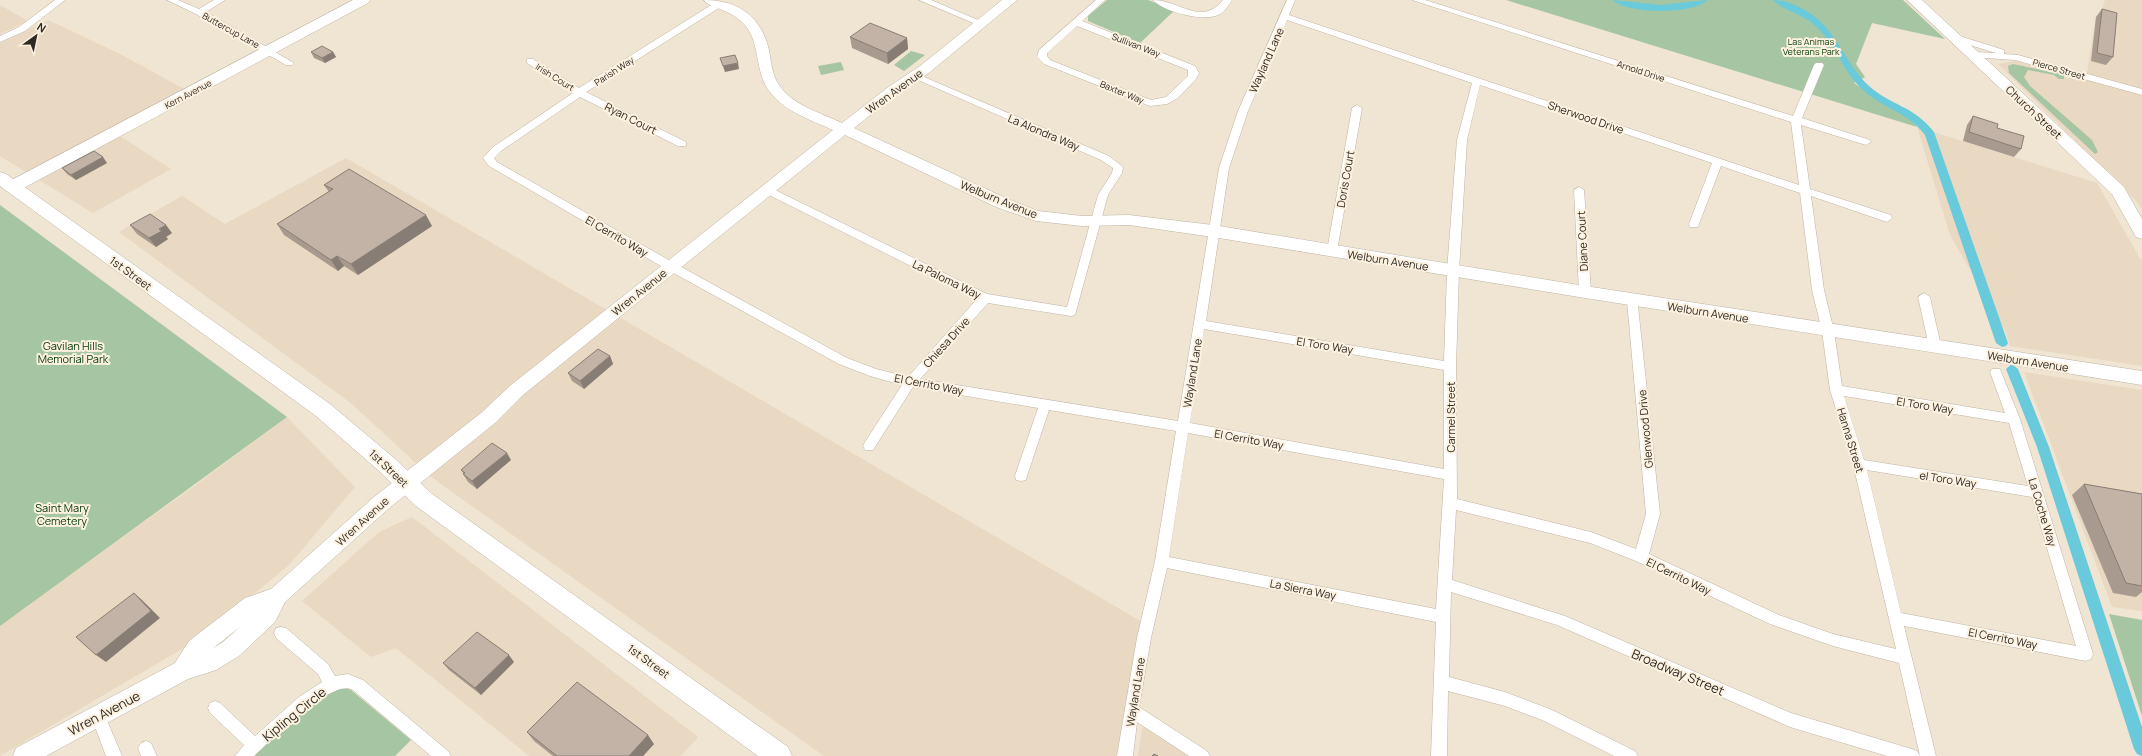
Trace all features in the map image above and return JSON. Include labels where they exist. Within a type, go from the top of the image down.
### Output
[{"type":"main road","name":"1st Street","points":[[6,183],[323,410],[386,464],[424,500],[779,756]]},
{"type":"street","points":[[0,39],[22,29],[61,0]]},
{"type":"street","name":"Buttercup Lane","points":[[171,0],[199,12],[289,62]]},
{"type":"street","points":[[199,12],[221,0]]},
{"type":"street","name":"Kern Avenue","points":[[6,183],[268,51],[363,0]]},
{"type":"street","points":[[923,0],[981,23]]},
{"type":"street","name":"Wren Avenue","points":[[24,756],[183,670],[208,663],[231,649],[268,615],[278,596],[405,483],[488,418],[517,390],[670,266],[843,129],[914,76],[1010,0]]},
{"type":"street","points":[[1157,0],[1195,14],[1205,16],[1217,12],[1228,0]]},
{"type":"street","name":"Wayland Lane","points":[[1125,756],[1131,710],[1144,638],[1162,561],[1224,168],[1243,111],[1285,17],[1291,0]]},
{"type":"street","name":"Arnold Drive","points":[[1416,0],[1866,142]]},
{"type":"street","name":"Church Street","points":[[1914,0],[2118,191],[2142,233]]},
{"type":"street","points":[[1076,22],[1097,1]]},
{"type":"street","name":"Parish Way","points":[[511,140],[715,2]]},
{"type":"street","name":"Welburn Avenue","points":[[715,2],[742,15],[750,22],[755,30],[770,80],[785,99],[801,110],[1019,210],[1055,219],[1096,221],[1129,220],[1213,231],[1828,331],[2142,378]]},
{"type":"street","name":"Sherwood Drive","points":[[1285,17],[1477,80],[1718,162],[1805,189],[1887,218]]},
{"type":"street","name":"Baxter Way","points":[[1076,22],[1046,48],[1042,55],[1047,62],[1150,103],[1163,103],[1170,100],[1193,77],[1194,70]]},
{"type":"street","name":"Sullivan Way","points":[[1076,22],[1187,64],[1194,70]]},
{"type":"street","points":[[1954,37],[2015,57]]},
{"type":"street","name":"Pierce Street","points":[[1974,55],[2015,57],[2142,92]]},
{"type":"street","name":"Irish Court","points":[[530,61],[548,74],[580,92]]},
{"type":"street","points":[[1796,121],[1819,65]]},
{"type":"street","name":"La Alondra Way","points":[[914,76],[1118,167],[1117,173],[1103,195],[1096,221]]},
{"type":"street","name":"Carmel Street","points":[[1439,756],[1443,616],[1450,503],[1450,366],[1453,271],[1462,140],[1477,80]]},
{"type":"street","name":"Ryan Court","points":[[580,92],[682,144]]},
{"type":"street","name":"Doris Court","points":[[1332,251],[1357,108]]},
{"type":"street","name":"Hanna Street","points":[[1796,121],[1818,290],[1828,331],[1836,390],[1859,464],[1928,756]]},
{"type":"street","name":"El Cerrito Way","points":[[511,140],[491,153],[488,158],[492,164],[670,266],[767,318],[842,361],[874,373],[910,382],[1184,427],[1450,475]]},
{"type":"street","points":[[1694,224],[1718,162]]},
{"type":"street","name":"La Paloma Way","points":[[767,190],[986,298],[1072,312],[1096,221]]},
{"type":"street","name":"Diane Court","points":[[1579,190],[1585,292]]},
{"type":"street","points":[[1924,297],[1935,346]]},
{"type":"street","name":"Chiesa Drive","points":[[869,446],[910,382],[986,298]]},
{"type":"street","name":"Glenwood Drive","points":[[1633,300],[1652,514],[1642,557]]},
{"type":"street","name":"El Toro Way","points":[[1200,324],[1450,366]]},
{"type":"street","name":"La Coche Way","points":[[1996,372],[2014,420],[2086,654]]},
{"type":"street","name":"El Toro Way","points":[[1836,390],[2014,420]]},
{"type":"street","points":[[1021,476],[1045,404]]},
{"type":"street","name":"el Toro Way","points":[[1859,464],[2037,493]]},
{"type":"street","name":"El Cerrito Way","points":[[1450,503],[1590,538],[1642,557],[1775,620],[1833,640],[1905,658]]},
{"type":"street","name":"La Sierra Way","points":[[1162,561],[1443,616]]},
{"type":"street","name":"Broadway Street","points":[[1446,584],[1560,620],[1790,720],[1912,756]]},
{"type":"street","name":"El Cerrito Way","points":[[1896,618],[2086,654]]},
{"type":"street","points":[[281,633],[324,669],[327,673],[330,685]]},
{"type":"street","name":"Kipling Circle","points":[[243,756],[313,695],[330,685],[341,681],[354,682],[435,754]]},
{"type":"street","points":[[1441,682],[1505,700],[1547,714],[1630,756]]},
{"type":"street","points":[[214,708],[255,746]]},
{"type":"street","points":[[1131,710],[1202,756]]},
{"type":"street","points":[[98,716],[114,756]]},
{"type":"shaded area","points":[[2105,0],[2142,0],[2142,210],[2137,202],[1998,64],[2014,61],[2064,73],[2087,73],[2096,16],[2101,13]]},
{"type":"shaded area","points":[[0,5],[28,21],[0,34]]},
{"type":"shaded area","points":[[48,20],[120,54],[184,89],[109,129],[171,169],[93,213],[0,156],[0,43]]},
{"type":"shaded area","points":[[1917,127],[2097,183],[2142,262],[2142,366],[2010,346],[2006,332],[1950,235]]},
{"type":"shaded area","points":[[346,158],[1149,626],[1116,756],[824,756],[431,477],[352,404],[119,232],[182,196],[225,224]]},
{"type":"shaded area","points":[[2024,372],[2142,390],[2142,611],[2112,607]]},
{"type":"shaded area","points":[[287,417],[355,487],[288,566],[197,640],[0,756],[0,625],[193,487]]},
{"type":"shaded area","points":[[412,517],[698,737],[681,756],[529,756],[396,648],[371,657],[302,601],[379,532]]},
{"type":"shaded area","points":[[1143,723],[1200,756],[1138,756]]},
{"type":"green space","points":[[1107,0],[1148,0],[1175,10],[1140,43],[1088,21],[1088,16]]},
{"type":"green space","name":"Las Animas Veterans Park","points":[[1506,0],[1903,0],[1945,39],[1872,23],[1856,64],[1865,77],[1854,83],[1904,113],[1917,127]]},
{"type":"green space","points":[[911,51],[925,55],[904,71],[894,65]]},
{"type":"green space","points":[[841,62],[844,70],[821,75],[818,66]]},
{"type":"green space","points":[[2013,64],[2064,75],[2064,79],[2059,79],[2054,75],[2028,70],[2024,77],[2030,86],[2092,140],[2098,152],[2095,154],[2009,73],[2008,66]]},
{"type":"green space","points":[[0,205],[287,417],[0,626]]},
{"type":"green space","points":[[2109,614],[2142,620],[2142,716]]},
{"type":"green space","points":[[342,687],[351,690],[411,740],[395,756],[252,756],[321,696]]},
{"type":"building","points":[[2102,9],[2117,13],[2113,57],[2097,53]]},
{"type":"building","points":[[870,23],[907,38],[887,53],[850,37]]},
{"type":"building","points":[[322,46],[333,52],[322,58],[311,52]]},
{"type":"building","points":[[735,55],[738,63],[723,66],[720,58]]},
{"type":"building","points":[[1973,116],[1998,124],[1997,128],[2024,136],[2021,149],[1969,132]]},
{"type":"building","points":[[94,151],[103,157],[71,175],[62,168]]},
{"type":"building","points":[[349,169],[426,215],[351,264],[337,256],[331,260],[277,224],[333,189],[324,185]]},
{"type":"building","points":[[150,214],[166,225],[159,229],[162,231],[149,238],[130,225]]},
{"type":"building","points":[[598,349],[610,356],[580,381],[568,373]]},
{"type":"building","points":[[492,443],[507,453],[472,481],[463,474],[465,473],[461,470]]},
{"type":"building","points":[[2084,484],[2142,494],[2142,586],[2126,583]]},
{"type":"building","points":[[134,593],[151,611],[96,655],[76,637]]},
{"type":"building","points":[[477,632],[509,655],[475,688],[443,663]]},
{"type":"building","points":[[577,682],[648,735],[629,756],[557,756],[527,732]]},
{"type":"waterway","points":[[1617,0],[1624,3],[1661,8],[1687,6],[1697,4],[1703,0]]},
{"type":"waterway","points":[[1777,0],[1800,11],[1817,22],[1833,41],[1853,73],[1866,88],[1872,93],[1916,118],[1930,134],[2002,343]]},
{"type":"waterway","points":[[2012,369],[2043,447],[2142,749]]},
{"type":"park label","name":"Gavilan Hills Memorial Park","points":[[73,351]]},
{"type":"park label","name":"Saint Mary Cemetery","points":[[62,513]]}]
